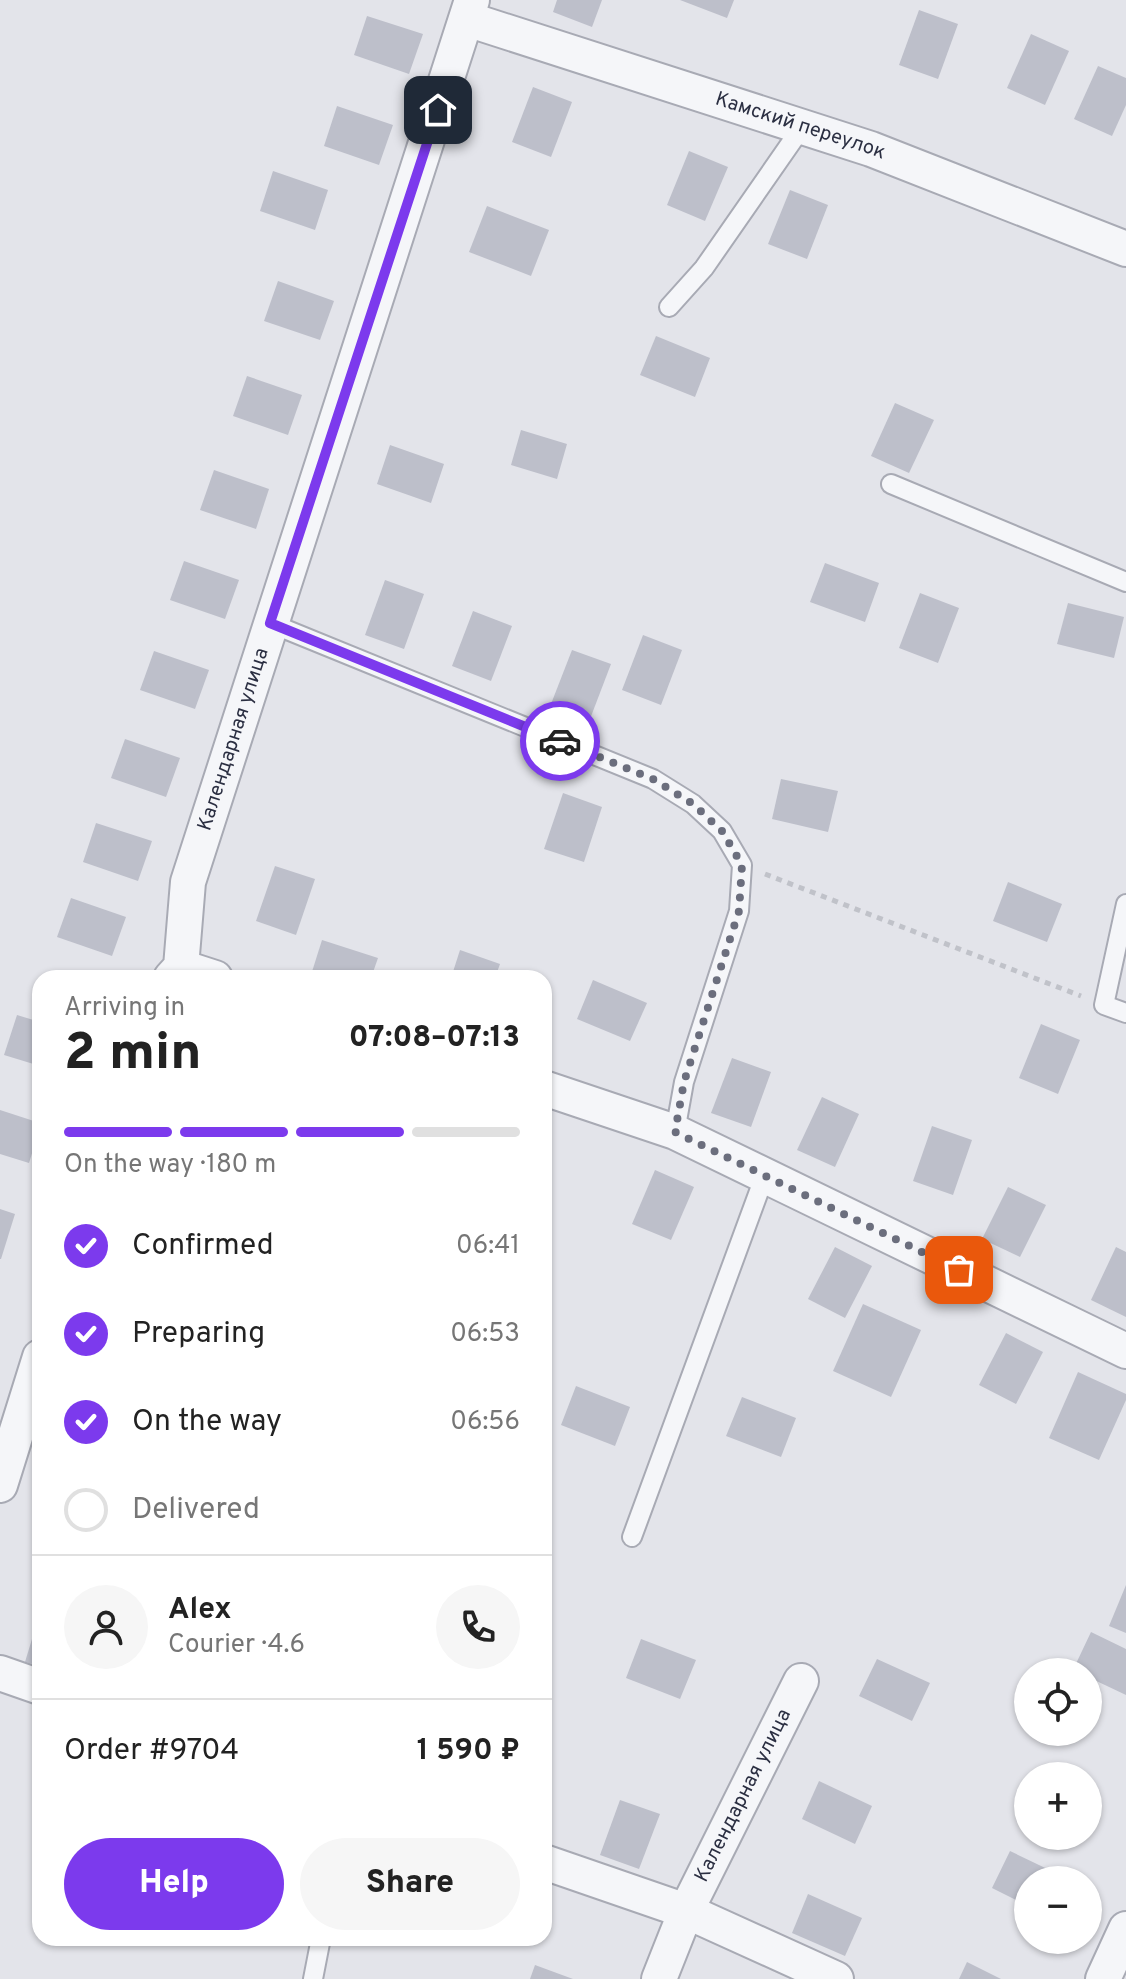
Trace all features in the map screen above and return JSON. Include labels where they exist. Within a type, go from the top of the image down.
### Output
[{"type":"street","name":"Камский переулок","points":[[470,10],[871,149],[1126,249]]},
{"type":"street","name":"Календарная улица","points":[[176,970],[188,882],[470,10]]},
{"type":"street","points":[[552,1091],[675,1132],[1126,1351]]},
{"type":"street","points":[[0,1485],[32,1383]]},
{"type":"street","points":[[0,1673],[32,1684]]},
{"type":"street","name":"Календарная улица","points":[[659,1979],[686,1911],[801,1681]]},
{"type":"street","points":[[552,1865],[686,1911],[836,1979]]},
{"type":"street","points":[[1103,1979],[1126,1929]]},
{"type":"lane","points":[[669,307],[704,268],[802,127]]},
{"type":"lane","points":[[891,484],[1126,582]]},
{"type":"lane","points":[[270,623],[653,779],[693,804],[722,831],[742,865],[739,911],[684,1082],[675,1132]]},
{"type":"lane","points":[[1126,904],[1104,1005],[1126,1013]]},
{"type":"lane","points":[[632,1537],[765,1175]]},
{"type":"lane","points":[[313,1979],[319,1946]]},
{"type":"path","points":[[742,865],[1104,1005]]},
{"type":"building","points":[[557,0],[602,0],[592,27],[553,12]]},
{"type":"building","points":[[680,0],[734,0],[727,18]]},
{"type":"building","points":[[919,10],[958,24],[938,79],[899,65]]},
{"type":"building","points":[[367,16],[423,34],[409,74],[354,55]]},
{"type":"building","points":[[1031,34],[1069,51],[1045,105],[1007,88]]},
{"type":"building","points":[[1098,66],[1126,78],[1126,105],[1112,136],[1074,119]]},
{"type":"building","points":[[533,87],[572,102],[551,157],[512,142]]},
{"type":"building","points":[[337,106],[393,125],[379,165],[324,146]]},
{"type":"building","points":[[689,151],[728,167],[705,221],[667,205]]},
{"type":"building","points":[[273,171],[328,190],[315,230],[260,211]]},
{"type":"building","points":[[790,190],[828,205],[807,259],[768,244]]},
{"type":"building","points":[[487,206],[549,230],[531,276],[469,252]]},
{"type":"building","points":[[278,281],[334,301],[320,340],[264,321]]},
{"type":"building","points":[[656,336],[710,358],[695,397],[640,375]]},
{"type":"building","points":[[247,376],[302,395],[288,435],[233,416]]},
{"type":"building","points":[[895,403],[934,420],[909,473],[871,456]]},
{"type":"building","points":[[521,430],[567,444],[557,479],[511,465]]},
{"type":"building","points":[[390,445],[444,464],[431,503],[377,484]]},
{"type":"building","points":[[214,470],[269,489],[256,529],[200,510]]},
{"type":"building","points":[[184,561],[239,580],[225,619],[170,600]]},
{"type":"building","points":[[825,563],[879,583],[865,622],[810,602]]},
{"type":"building","points":[[385,580],[424,594],[404,649],[365,635]]},
{"type":"building","points":[[920,593],[959,608],[938,663],[899,648]]},
{"type":"building","points":[[1068,603],[1124,617],[1114,658],[1057,644]]},
{"type":"building","points":[[473,611],[512,626],[491,681],[452,666]]},
{"type":"building","points":[[643,635],[682,650],[661,705],[622,690]]},
{"type":"building","points":[[572,650],[611,664],[590,719],[551,704]]},
{"type":"building","points":[[154,651],[209,670],[195,709],[140,690]]},
{"type":"building","points":[[125,739],[180,758],[166,797],[111,778]]},
{"type":"building","points":[[781,779],[838,791],[828,832],[772,819]]},
{"type":"building","points":[[563,793],[602,807],[584,862],[544,849]]},
{"type":"building","points":[[96,823],[152,841],[138,881],[83,862]]},
{"type":"building","points":[[275,866],[315,879],[296,935],[256,921]]},
{"type":"building","points":[[1008,882],[1062,904],[1047,942],[993,921]]},
{"type":"building","points":[[71,898],[126,917],[112,956],[57,937]]},
{"type":"building","points":[[322,940],[378,958],[374,970],[313,970]]},
{"type":"building","points":[[460,950],[500,964],[498,970],[454,970]]},
{"type":"building","points":[[593,980],[647,1003],[630,1041],[577,1019]]},
{"type":"building","points":[[17,1015],[32,1020],[32,1064],[4,1055]]},
{"type":"building","points":[[1041,1024],[1080,1040],[1058,1094],[1019,1078]]},
{"type":"building","points":[[732,1058],[771,1072],[751,1127],[711,1113]]},
{"type":"building","points":[[822,1097],[859,1114],[835,1167],[797,1150]]},
{"type":"building","points":[[0,1110],[32,1120],[29,1163],[0,1154]]},
{"type":"building","points":[[932,1126],[972,1140],[953,1195],[913,1181]]},
{"type":"building","points":[[655,1170],[694,1187],[671,1240],[632,1224]]},
{"type":"building","points":[[1008,1187],[1046,1205],[1020,1257],[982,1239]]},
{"type":"building","points":[[0,1209],[15,1214],[1,1259],[0,1259]]},
{"type":"building","points":[[835,1247],[872,1266],[845,1318],[808,1299]]},
{"type":"building","points":[[1116,1247],[1126,1252],[1126,1317],[1091,1300]]},
{"type":"building","points":[[863,1304],[921,1330],[891,1397],[833,1371]]},
{"type":"building","points":[[1006,1333],[1043,1352],[1016,1404],[979,1385]]},
{"type":"building","points":[[1078,1372],[1126,1394],[1099,1460],[1049,1438]]},
{"type":"building","points":[[576,1386],[630,1407],[615,1446],[561,1425]]},
{"type":"building","points":[[742,1397],[796,1418],[781,1457],[726,1436]]},
{"type":"building","points":[[1126,1585],[1126,1633],[1109,1626]]},
{"type":"building","points":[[1091,1632],[1126,1649],[1126,1695],[1102,1684],[1102,1658],[1079,1658]]},
{"type":"building","points":[[32,1639],[32,1664],[25,1662]]},
{"type":"building","points":[[641,1639],[696,1660],[680,1699],[626,1678]]},
{"type":"building","points":[[877,1659],[930,1683],[912,1721],[859,1696]]},
{"type":"building","points":[[819,1781],[872,1806],[855,1844],[802,1819]]},
{"type":"building","points":[[620,1800],[660,1814],[639,1869],[600,1855]]},
{"type":"building","points":[[1010,1851],[1041,1866],[1014,1866],[1014,1899],[992,1888]]},
{"type":"building","points":[[808,1894],[862,1918],[845,1956],[792,1933]]},
{"type":"building","points":[[967,1962],[1001,1979],[959,1979]]},
{"type":"building","points":[[535,1965],[573,1979],[530,1979]]},
{"type":"way so far","points":[[560,741],[653,779],[693,804],[722,831],[742,865],[739,911],[684,1082],[675,1132],[959,1270]]},
{"type":"route","points":[[438,110],[270,623],[560,741]]}]
